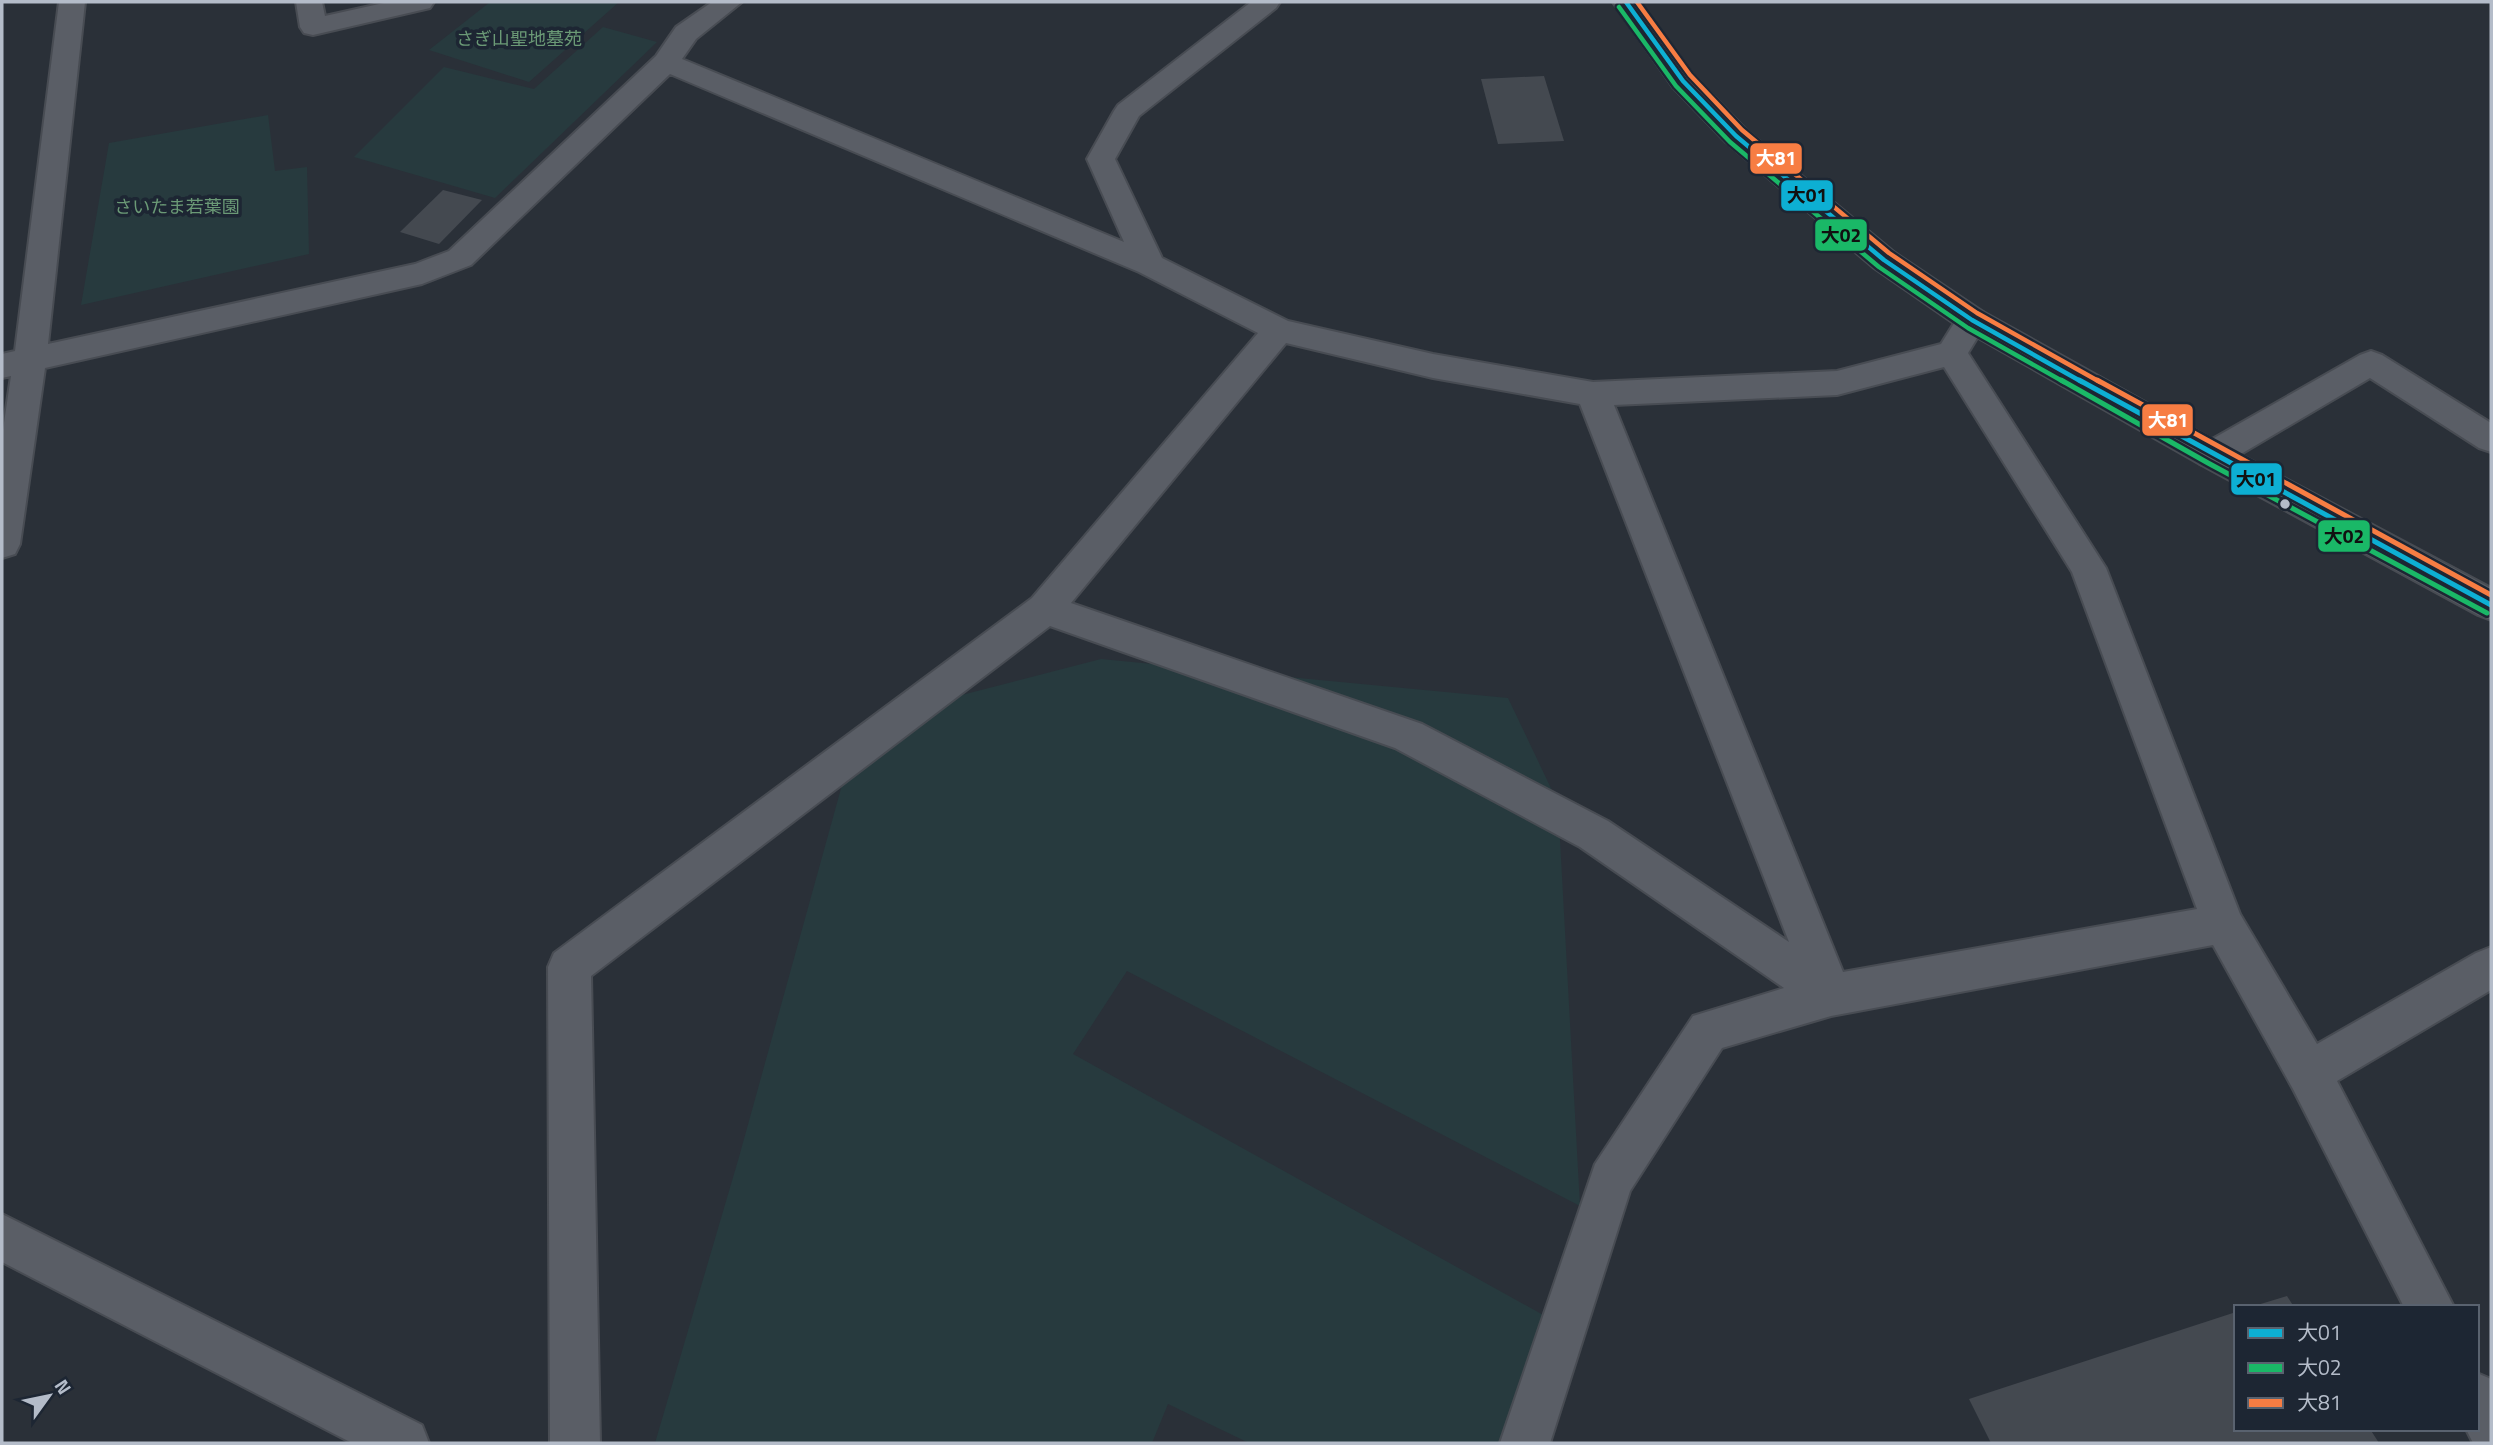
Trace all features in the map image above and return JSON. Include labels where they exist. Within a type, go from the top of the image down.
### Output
[{"type":"main road","points":[[1626,2],[1683,81],[1736,135],[1801,193],[1884,260],[1972,320],[2212,455],[2491,605]]},
{"type":"street","points":[[2,544],[16,364],[72,2]]},
{"type":"street","points":[[309,2],[313,27],[421,2]]},
{"type":"street","points":[[16,364],[422,273],[460,258],[666,62],[686,33],[729,2]]},
{"type":"street","points":[[1150,265],[1101,159],[1128,111],[1267,2]]},
{"type":"street","points":[[666,62],[1150,265],[1279,330],[1433,366],[1594,394],[1838,383],[1952,353],[1972,320]]},
{"type":"street","points":[[575,1443],[569,967],[1045,609],[1279,330]]},
{"type":"street","points":[[1952,353],[2088,568],[2223,924],[2309,1073],[2429,1305]]},
{"type":"street","points":[[2212,455],[2371,363],[2491,439]]},
{"type":"street","points":[[1594,394],[1830,995]]},
{"type":"street","points":[[1045,609],[1408,736],[1594,834],[1830,995]]},
{"type":"street","points":[[1525,1443],[1611,1180],[1708,1031],[1830,995],[2223,924]]},
{"type":"street","points":[[2309,1073],[2491,967]]},
{"type":"street","points":[[2,1237],[404,1443]]},
{"type":"street","points":[[2479,1402],[2491,1425]]},
{"type":"green space","name":"さぎ山聖地墓苑","points":[[490,2],[619,2],[529,82],[429,50]]},
{"type":"green space","points":[[603,27],[657,42],[495,198],[354,157],[444,67],[534,89]]},
{"type":"green space","name":"さいたま若葉園","points":[[268,115],[275,171],[307,167],[309,254],[81,305],[109,143]]},
{"type":"green space","points":[[1101,659],[1508,698],[1558,803],[1580,1206],[1127,971],[1073,1054],[1545,1316],[1501,1443],[1249,1443],[1168,1404],[1152,1443],[655,1443],[739,1157],[855,738],[958,696]]},
{"type":"building","points":[[1544,76],[1564,141],[1498,144],[1481,79]]},
{"type":"building","points":[[443,190],[482,200],[439,244],[400,232]]},
{"type":"building","points":[[2287,1296],[2293,1305],[2257,1305]]},
{"type":"building","points":[[2234,1313],[2234,1431],[2371,1431],[2379,1443],[1991,1443],[1969,1399]]},
{"type":"transit line","name":"大01","points":[[1626,2],[1683,81],[1736,136],[1884,260],[1972,320],[2212,455],[2491,605]]},
{"type":"transit line","name":"大81","points":[[1637,2],[1690,75],[1742,130],[1889,253],[1977,313],[2216,447],[2491,595]]},
{"type":"transit line","name":"大02","points":[[1619,7],[1676,86],[1730,142],[1879,267],[1968,328],[2208,463],[2487,613]]}]
